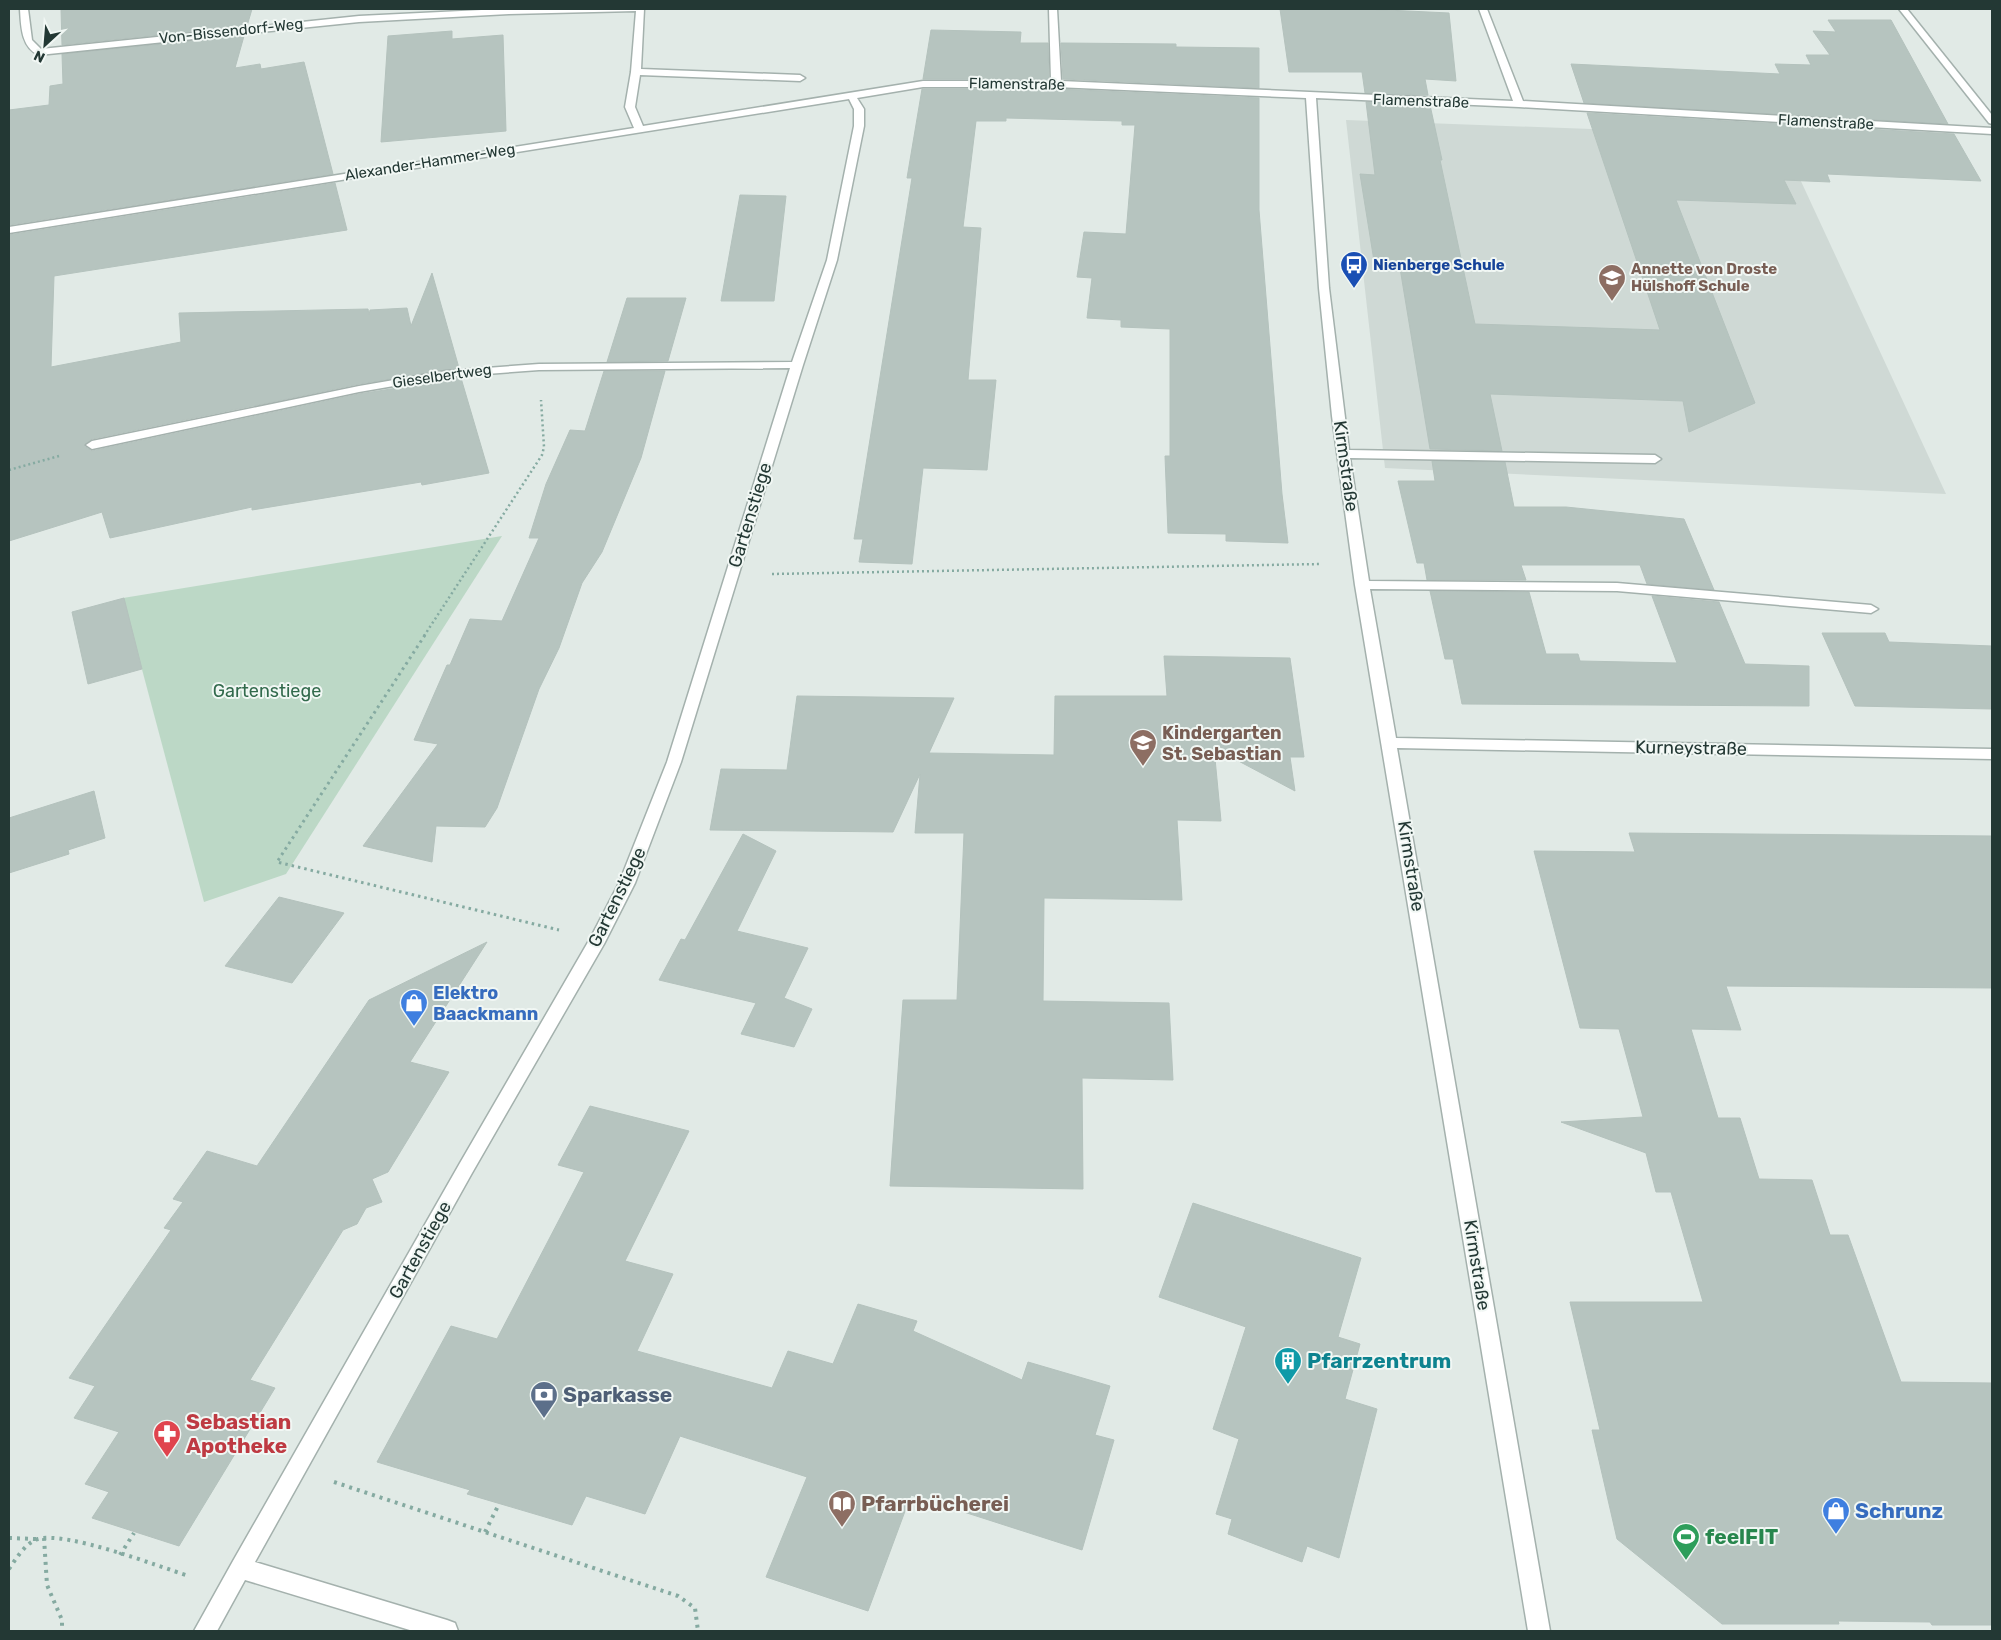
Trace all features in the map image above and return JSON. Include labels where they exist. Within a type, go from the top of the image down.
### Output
[{"type":"street","name":"Von-Bissendorf-Weg","points":[[24,9],[28,41],[39,52],[359,19],[491,11],[633,9]]},
{"type":"street","points":[[638,129],[630,107],[636,72],[640,9]]},
{"type":"street","points":[[1053,9],[1056,84]]},
{"type":"street","points":[[1483,9],[1519,104]]},
{"type":"street","points":[[1903,9],[1992,121]]},
{"type":"street","points":[[636,72],[800,78]]},
{"type":"street","name":"Flamenstraße","points":[[851,95],[923,84],[1056,84],[1519,104],[1992,131]]},
{"type":"street","name":"Alexander-Hammer-Weg","points":[[9,230],[851,95]]},
{"type":"street","name":"Gartenstiege","points":[[205,1631],[461,1176],[598,940],[627,883],[674,762],[797,365],[832,260],[860,116],[859,109],[851,95]]},
{"type":"street","name":"Kirmstraße","points":[[1311,96],[1324,288],[1362,585],[1539,1631]]},
{"type":"street","name":"Gieselbertweg","points":[[92,445],[409,379],[494,369],[797,365]]},
{"type":"street","points":[[1344,454],[1655,460]]},
{"type":"street","points":[[1362,585],[1617,586],[1871,609]]},
{"type":"street","name":"Kurneystraße","points":[[1390,743],[1992,754]]},
{"type":"street","points":[[240,1568],[447,1631]]},
{"type":"path","points":[[540,367],[544,448],[542,455],[277,862],[598,940]]},
{"type":"path","points":[[9,470],[92,445]]},
{"type":"path","points":[[732,575],[1359,563]]},
{"type":"path","points":[[296,1469],[678,1596],[695,1608],[698,1631]]},
{"type":"path","points":[[485,1532],[499,1504]]},
{"type":"path","points":[[120,1555],[134,1532]]},
{"type":"path","points":[[9,1538],[37,1539],[54,1537],[75,1541],[229,1588]]},
{"type":"path","points":[[44,1538],[46,1585],[62,1620],[62,1631]]},
{"type":"path","points":[[9,1569],[21,1553],[37,1539]]},
{"type":"shaded area","name":"Annette von Droste Hülshoff Schule","points":[[1346,120],[1780,136],[1946,494],[1385,468]]},
{"type":"green space","name":"Gartenstiege","points":[[502,536],[286,874],[204,902],[123,598]]},
{"type":"building","points":[[61,9],[252,9],[247,26],[62,45]]},
{"type":"building","points":[[1280,9],[1366,9],[1449,13],[1456,81],[1425,79],[1428,95],[1365,93],[1362,72],[1289,72]]},
{"type":"building","points":[[1828,20],[1891,20],[1948,124],[1584,103],[1571,64],[1780,74],[1775,64],[1811,65],[1806,55],[1830,55],[1813,31],[1836,32]]},
{"type":"building","points":[[931,30],[1021,32],[1020,43],[1048,43],[1049,79],[923,79]]},
{"type":"building","points":[[452,31],[452,39],[503,35],[506,131],[381,142],[388,36]]},
{"type":"building","points":[[244,36],[235,68],[260,64],[261,69],[304,62],[333,174],[9,225],[9,110],[49,105],[50,86],[63,84],[62,54]]},
{"type":"building","points":[[1061,43],[1176,44],[1176,47],[1259,48],[1259,88],[1063,79]]},
{"type":"building","points":[[922,89],[1056,89],[1259,98],[1259,210],[1282,494],[1288,543],[1226,541],[1226,534],[1168,533],[1165,456],[1170,456],[1170,329],[1121,327],[1121,320],[1087,318],[1092,278],[1077,277],[1084,232],[1126,234],[1135,125],[1122,125],[1122,121],[1006,118],[1006,121],[976,121],[963,227],[981,228],[968,380],[996,380],[987,470],[923,468],[912,564],[859,562],[863,539],[854,539],[912,178],[907,178]]},
{"type":"building","points":[[1366,102],[1430,105],[1475,324],[1660,330],[1587,113],[1954,134],[1981,181],[1827,174],[1830,182],[1784,180],[1796,204],[1676,200],[1755,403],[1689,432],[1683,401],[1490,394],[1502,451],[1430,449],[1400,268],[1375,267],[1360,174],[1375,175]]},
{"type":"building","points":[[335,183],[347,230],[54,276],[51,367],[181,342],[179,313],[368,309],[369,315],[370,310],[407,308],[411,326],[432,273],[459,368],[359,384],[92,439],[84,446],[92,451],[359,394],[461,378],[489,473],[422,485],[421,482],[252,510],[252,507],[110,538],[102,512],[9,541],[9,235]]},
{"type":"building","points":[[740,195],[786,196],[774,301],[721,301]]},
{"type":"building","points":[[627,298],[686,298],[668,361],[607,362]]},
{"type":"building","points":[[604,371],[665,371],[641,458],[602,552],[582,583],[559,648],[539,689],[497,808],[485,827],[436,826],[432,862],[363,846],[438,744],[414,740],[447,665],[450,665],[470,619],[502,621],[539,538],[529,538],[546,484],[570,430],[585,431]]},
{"type":"building","points":[[1432,461],[1505,462],[1514,507],[1566,507],[1684,519],[1714,590],[1647,584],[1640,565],[1521,565],[1526,580],[1427,580],[1424,563],[1417,563],[1398,481],[1435,481]]},
{"type":"building","points":[[1430,591],[1529,592],[1546,654],[1578,654],[1580,661],[1677,663],[1652,596],[1719,602],[1745,664],[1809,666],[1809,706],[1462,704],[1453,659],[1445,659]]},
{"type":"building","points":[[124,598],[142,669],[88,684],[72,612]]},
{"type":"building","points":[[1822,633],[1885,633],[1889,642],[1992,646],[1992,709],[1855,706]]},
{"type":"building","points":[[1164,656],[1290,658],[1304,757],[1290,757],[1295,791],[1214,748],[1221,821],[1177,820],[1182,900],[1044,898],[1043,1001],[1169,1003],[1173,1080],[1082,1078],[1083,1189],[890,1186],[903,1000],[957,1000],[964,833],[915,833],[920,774],[893,832],[710,830],[721,769],[787,770],[797,696],[954,698],[929,753],[1054,755],[1055,696],[1167,696]]},
{"type":"building","points":[[94,791],[105,838],[68,850],[69,854],[9,873],[9,818]]},
{"type":"building","points":[[1629,833],[1992,836],[1992,988],[1726,986],[1741,1030],[1691,1029],[1718,1118],[1740,1118],[1759,1179],[1812,1180],[1830,1235],[1848,1235],[1901,1382],[1992,1383],[1992,1625],[1932,1625],[1930,1622],[1838,1621],[1839,1624],[1722,1624],[1617,1539],[1592,1430],[1600,1430],[1570,1302],[1703,1302],[1671,1192],[1656,1192],[1646,1153],[1561,1122],[1643,1117],[1619,1029],[1580,1028],[1534,851],[1635,852]]},
{"type":"building","points":[[743,834],[776,851],[737,931],[808,948],[784,998],[812,1009],[794,1047],[741,1034],[756,1003],[659,980],[681,939],[685,940]]},
{"type":"building","points":[[279,897],[344,913],[292,983],[225,966]]},
{"type":"building","points":[[487,942],[410,1062],[449,1072],[388,1172],[372,1179],[382,1202],[366,1208],[357,1224],[343,1230],[250,1380],[275,1388],[179,1546],[92,1518],[109,1492],[85,1484],[119,1432],[74,1418],[95,1386],[69,1378],[171,1230],[164,1228],[183,1202],[173,1199],[207,1151],[257,1166],[369,1000]]},
{"type":"building","points":[[590,1106],[689,1131],[625,1261],[673,1274],[637,1351],[772,1388],[788,1351],[833,1364],[858,1304],[917,1321],[913,1331],[1022,1380],[1028,1362],[1110,1386],[1095,1435],[1114,1440],[1082,1550],[911,1495],[868,1611],[766,1577],[807,1477],[680,1436],[645,1514],[586,1496],[572,1525],[467,1494],[470,1490],[377,1462],[451,1326],[497,1339],[584,1172],[558,1165]]},
{"type":"building","name":"Pfarrzentrum","points":[[1193,1203],[1361,1258],[1338,1337],[1360,1344],[1345,1399],[1377,1409],[1339,1558],[1307,1546],[1302,1562],[1228,1534],[1232,1519],[1216,1514],[1239,1439],[1213,1429],[1246,1327],[1159,1297]]},
{"type":"place","name":"Nienberge Schule","points":[[1354,289]]},
{"type":"place","name":"Annette von Droste Hülshoff Schule","points":[[1612,302]]},
{"type":"place","name":"Kindergarten St. Sebastian","points":[[1143,767]]},
{"type":"place","name":"Elektro Baackmann","points":[[414,1027]]},
{"type":"place","name":"Pfarrzentrum","points":[[1288,1385]]},
{"type":"place","name":"Sparkasse","points":[[544,1419]]},
{"type":"place","name":"Sebastian Apotheke","points":[[167,1458]]},
{"type":"place","name":"Pfarrbücherei","points":[[842,1528]]},
{"type":"place","name":"Schrunz","points":[[1836,1535]]},
{"type":"place","name":"feelFIT","points":[[1686,1561]]}]
